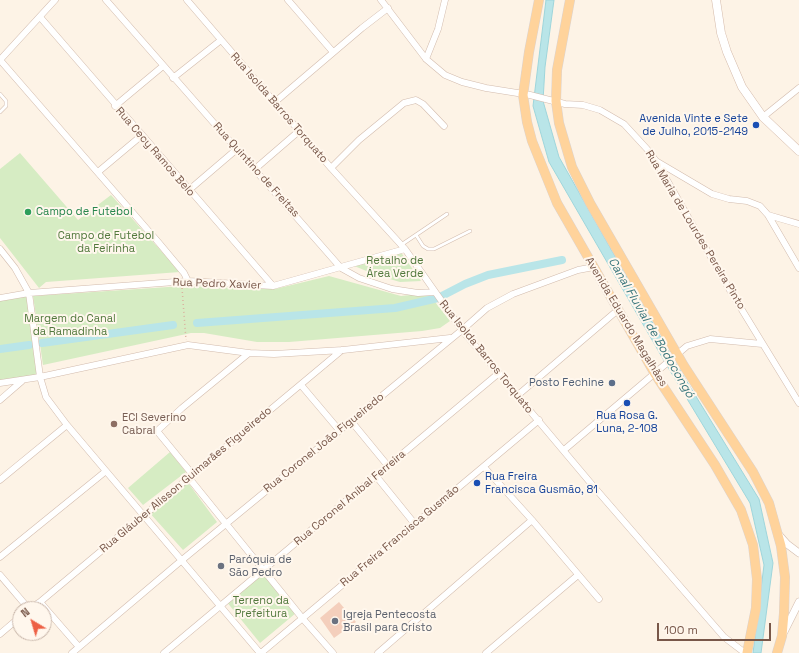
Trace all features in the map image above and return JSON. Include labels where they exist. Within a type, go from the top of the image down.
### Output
[{"type":"main road","name":"Avenida Eduardo Magalhães","points":[[539,0],[529,52],[527,122],[545,175],[557,202],[657,372],[716,465],[748,526],[753,545],[757,579],[756,608],[746,653]]},
{"type":"main road","points":[[570,0],[559,56],[556,101],[563,138],[578,180],[676,356],[684,366],[762,489],[769,503],[779,535],[784,562],[786,594],[782,636],[777,653]]},
{"type":"main road","points":[[716,0],[721,33],[731,64],[742,87],[763,117],[799,151]]},
{"type":"street","points":[[55,0],[0,60],[179,266],[188,281]]},
{"type":"street","name":"Rua Quintino de Freitas","points":[[106,0],[341,268],[359,278],[392,289],[418,293],[434,292]]},
{"type":"street","name":"Rua Isolda Barros Torquato","points":[[187,0],[331,168],[403,247],[462,330],[724,638],[746,653]]},
{"type":"street","points":[[288,0],[333,52]]},
{"type":"street","name":"Rua Maria de Lourdes Pereira Pinto","points":[[381,0],[426,59],[445,75],[462,82],[565,104],[583,105],[600,110],[612,116],[635,135],[656,161],[762,344],[799,403]]},
{"type":"street","points":[[426,59],[438,29],[445,0]]},
{"type":"street","points":[[275,102],[333,52],[388,8]]},
{"type":"street","name":"Rua Cecy Ramos Belo","points":[[40,16],[115,106],[273,286]]},
{"type":"street","points":[[173,78],[221,40]]},
{"type":"street","points":[[115,106],[163,66]]},
{"type":"street","points":[[763,117],[799,88]]},
{"type":"street","points":[[331,168],[359,140],[404,103],[416,100],[423,104],[444,126]]},
{"type":"street","points":[[255,169],[299,130]]},
{"type":"street","points":[[98,172],[141,136]]},
{"type":"street","points":[[189,190],[237,148]]},
{"type":"street","points":[[656,161],[712,194],[729,199],[754,202],[760,206],[768,215],[799,268]]},
{"type":"street","points":[[768,215],[799,224]]},
{"type":"street","name":"Rua Pedro Xavier","points":[[0,298],[29,293],[188,281],[273,286],[341,268],[403,247]]},
{"type":"street","points":[[0,249],[15,268],[29,293],[40,377],[42,388],[46,397],[67,425],[260,653]]},
{"type":"street","name":"Rua Coronel João Figueiredo","points":[[72,653],[450,338],[462,330],[478,314],[498,300],[578,270],[594,267]]},
{"type":"street","points":[[518,395],[619,309]]},
{"type":"street","points":[[0,383],[22,381],[187,345],[205,346],[249,353],[342,350],[450,338]]},
{"type":"street","points":[[564,450],[687,346],[710,339],[762,344]]},
{"type":"street","name":"Rua Gláuber Alisson Guimarães Figueiredo","points":[[41,601],[342,350]]},
{"type":"street","points":[[249,353],[182,408],[157,432],[226,524],[303,619],[333,653]]},
{"type":"street","name":"Rua Coronel Aníbal Ferreira","points":[[164,653],[499,373]]},
{"type":"street","points":[[0,400],[22,381]]},
{"type":"street","points":[[300,385],[339,430]]},
{"type":"street","name":"Rua Freira Francisca Gusmão","points":[[260,653],[303,619],[414,523],[484,467],[539,420]]},
{"type":"street","points":[[351,421],[388,466]]},
{"type":"street","points":[[0,480],[67,425]]},
{"type":"street","points":[[484,467],[532,520],[599,599]]},
{"type":"street","points":[[0,557],[106,471]]},
{"type":"street","points":[[376,476],[414,523]]},
{"type":"street","points":[[378,653],[532,520]]},
{"type":"street","points":[[779,535],[787,544],[799,553]]},
{"type":"street","points":[[0,575],[22,601]]},
{"type":"street","points":[[486,653],[578,575]]},
{"type":"street","points":[[782,636],[799,602]]},
{"type":"street","points":[[52,616],[78,647]]},
{"type":"street","points":[[0,634],[12,624]]},
{"type":"lane","points":[[0,94],[6,101],[6,106],[0,112]]},
{"type":"lane","points":[[403,247],[416,235],[448,214]]},
{"type":"lane","points":[[416,235],[423,246],[428,249],[434,249],[470,231]]},
{"type":"path","points":[[181,282],[187,345]]},
{"type":"green space","name":"Campo de Futebol da Feirinha","points":[[20,153],[78,220],[111,195],[180,272],[46,282],[39,288],[0,238],[0,169]]},
{"type":"green space","name":"Retalho de Área Verde","points":[[400,251],[421,281],[400,282],[376,275],[352,265]]},
{"type":"green space","name":"Margem do Canal da Ramadinha","points":[[329,276],[401,296],[428,293],[450,321],[440,328],[422,331],[289,342],[257,342],[204,333],[191,333],[43,365],[33,296],[183,286],[275,289]]},
{"type":"green space","name":"Margem do Canal da Ramadinha","points":[[27,292],[37,376],[0,385],[0,295]]},
{"type":"green space","points":[[170,452],[186,472],[143,505],[128,488]]},
{"type":"green space","points":[[186,480],[217,522],[183,550],[148,511]]},
{"type":"green space","name":"Terreno da Prefeitura","points":[[261,572],[296,613],[260,643],[226,601]]},
{"type":"water","name":"Canal Fluvial de Bodocongó","points":[[546,0],[554,0],[545,67],[543,101],[559,157],[673,359],[759,499],[773,563],[761,653],[753,653],[764,565],[750,503],[666,364],[549,162],[533,106]]},
{"type":"building","points":[[339,602],[356,622],[334,638],[320,618]]},
{"type":"waterway","points":[[197,323],[395,308],[438,298],[465,284],[488,275],[562,260]]},
{"type":"waterway","points":[[42,343],[173,325]]},
{"type":"waterway","points":[[0,349],[29,345]]},
{"type":"place","name":"Avenida Vinte e Sete de Julho, 2015-2149","points":[[756,125]]},
{"type":"place","name":"Campo de Futebol","points":[[28,212]]},
{"type":"place","name":"Posto Fechine","points":[[612,383]]},
{"type":"place","name":"Rua Rosa G. Luna, 2-108","points":[[627,403]]},
{"type":"place","name":"ECI Severino Cabral","points":[[114,424]]},
{"type":"place","name":"Rua Freira Francisca Gusmão, 81","points":[[477,483]]},
{"type":"place","name":"Paróquia de São Pedro","points":[[221,566]]},
{"type":"place","name":"Igreja Pentecosta Brasil para Cristo","points":[[335,621]]}]
